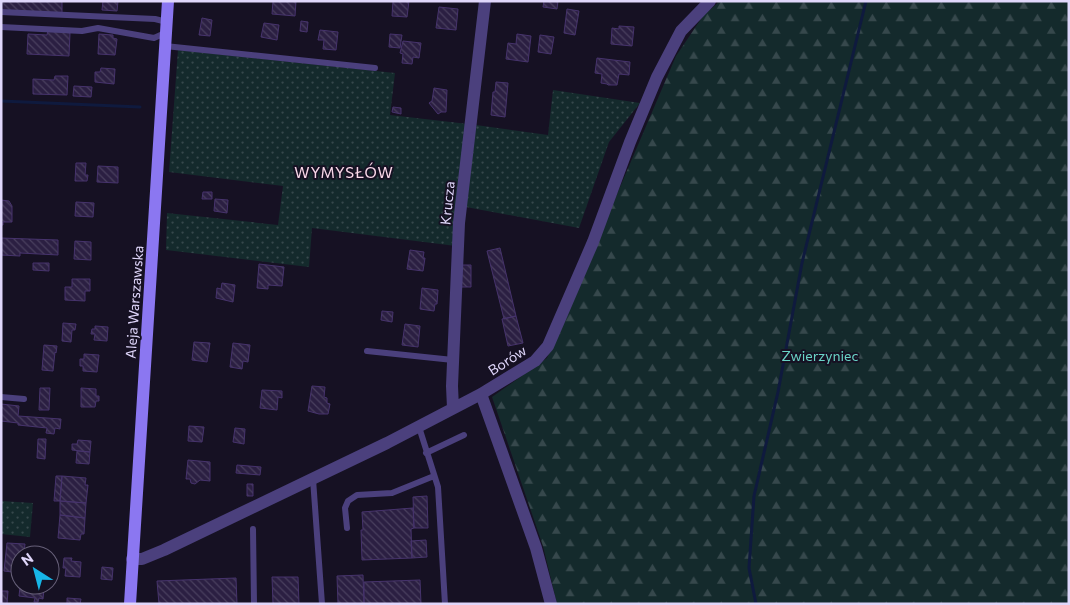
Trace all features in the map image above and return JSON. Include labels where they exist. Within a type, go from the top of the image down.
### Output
[{"type":"street","name":"Aleja Warszawska","points":[[130,604],[168,1]]},
{"type":"street","name":"Krucza","points":[[454,408],[453,360],[459,223],[485,1]]},
{"type":"street","name":"Borów","points":[[132,559],[142,559],[164,550],[313,479],[481,394],[535,361],[548,346],[594,242],[630,142],[657,77],[681,32],[710,1]]},
{"type":"street","points":[[481,394],[536,548],[551,604]]},
{"type":"lane","points":[[1,12],[155,19],[166,34]]},
{"type":"lane","points":[[1,27],[82,31],[98,28],[154,38],[166,34],[375,68]]},
{"type":"lane","points":[[367,351],[453,360]]},
{"type":"lane","points":[[1,397],[24,399]]},
{"type":"lane","points":[[418,426],[438,488],[445,604]]},
{"type":"lane","points":[[426,453],[464,435]]},
{"type":"lane","points":[[347,528],[345,508],[348,501],[357,494],[392,493],[434,476]]},
{"type":"lane","points":[[313,479],[322,604]]},
{"type":"lane","points":[[253,529],[254,604]]},
{"type":"green space","name":"Zwierzyniec","points":[[720,1],[1069,1],[1069,604],[557,604],[543,546],[492,397],[547,358],[676,56],[703,16]]},
{"type":"green space","points":[[178,50],[395,73],[390,115],[468,124],[456,246],[312,228],[309,267],[166,250],[167,213],[278,225],[283,186],[169,172]]},
{"type":"green space","points":[[553,90],[640,103],[609,142],[579,228],[466,207],[476,125],[548,135]]},
{"type":"green space","points":[[1,501],[33,503],[30,537],[1,534]]},
{"type":"building","points":[[1,1],[62,1],[62,14],[1,10]]},
{"type":"building","points":[[103,1],[118,1],[117,11],[102,10]]},
{"type":"building","points":[[273,1],[296,1],[295,16],[272,14]]},
{"type":"building","points":[[393,1],[409,1],[407,17],[392,16]]},
{"type":"building","points":[[544,1],[558,1],[557,9],[543,7]]},
{"type":"building","points":[[439,7],[458,9],[456,30],[436,28]]},
{"type":"building","points":[[567,9],[579,11],[575,35],[564,33]]},
{"type":"building","points":[[202,18],[212,20],[210,36],[199,35]]},
{"type":"building","points":[[301,21],[308,22],[307,32],[300,31]]},
{"type":"building","points":[[264,23],[279,25],[277,40],[261,37]]},
{"type":"building","points":[[619,26],[634,27],[632,46],[611,44],[612,28],[619,29]]},
{"type":"building","points":[[48,30],[70,33],[69,56],[27,54],[28,34],[47,35]]},
{"type":"building","points":[[320,30],[338,32],[336,50],[323,49],[324,40],[318,40]]},
{"type":"building","points":[[99,34],[113,35],[113,38],[117,39],[115,55],[98,54]]},
{"type":"building","points":[[390,34],[402,35],[400,48],[389,47]]},
{"type":"building","points":[[517,34],[531,36],[528,62],[506,59],[508,43],[516,44]]},
{"type":"building","points":[[540,35],[554,37],[551,54],[538,52]]},
{"type":"building","points":[[403,41],[421,43],[419,58],[413,57],[412,64],[402,63],[403,54],[400,53]]},
{"type":"building","points":[[597,58],[630,62],[629,75],[619,74],[617,85],[601,83],[602,74],[595,73]]},
{"type":"building","points":[[101,68],[115,69],[114,84],[95,82],[95,72],[100,72]]},
{"type":"building","points":[[55,76],[68,76],[67,95],[33,94],[33,79],[54,80]]},
{"type":"building","points":[[496,82],[508,83],[505,117],[491,115]]},
{"type":"building","points":[[74,86],[92,87],[91,97],[73,96]]},
{"type":"building","points":[[434,88],[447,90],[446,112],[438,114],[429,103],[432,101]]},
{"type":"building","points":[[393,107],[401,108],[401,114],[392,112]]},
{"type":"building","points":[[76,163],[86,163],[85,175],[88,175],[87,181],[75,181]]},
{"type":"building","points":[[98,166],[118,167],[118,183],[97,182]]},
{"type":"building","points":[[203,192],[212,192],[212,199],[202,199]]},
{"type":"building","points":[[215,199],[228,200],[227,213],[214,211]]},
{"type":"building","points":[[1,200],[9,201],[12,206],[12,222],[3,222],[3,225],[1,225]]},
{"type":"building","points":[[76,202],[94,203],[93,217],[75,216]]},
{"type":"building","points":[[1,238],[58,240],[58,255],[20,253],[20,256],[1,255]]},
{"type":"building","points":[[75,241],[91,242],[91,260],[74,259]]},
{"type":"building","points":[[500,248],[516,316],[504,319],[487,251]]},
{"type":"building","points":[[410,250],[424,252],[423,271],[407,269]]},
{"type":"building","points":[[33,263],[49,263],[49,271],[33,270]]},
{"type":"building","points":[[259,264],[284,267],[282,286],[268,285],[268,289],[257,288]]},
{"type":"building","points":[[461,265],[471,265],[471,287],[460,287]]},
{"type":"building","points":[[72,279],[90,279],[90,291],[85,291],[85,301],[65,300],[65,287],[72,287]]},
{"type":"building","points":[[222,283],[235,285],[233,302],[216,298],[217,288],[221,289]]},
{"type":"building","points":[[422,288],[438,290],[437,304],[435,304],[434,311],[420,309]]},
{"type":"building","points":[[382,311],[393,312],[392,322],[381,320]]},
{"type":"building","points":[[516,316],[523,343],[508,346],[502,319]]},
{"type":"building","points":[[63,323],[76,324],[75,330],[72,330],[71,342],[62,341]]},
{"type":"building","points":[[405,324],[420,326],[418,347],[402,345]]},
{"type":"building","points":[[95,326],[108,327],[107,341],[94,340],[95,334],[91,334]]},
{"type":"building","points":[[194,342],[210,343],[207,362],[192,360]]},
{"type":"building","points":[[233,343],[250,345],[248,362],[243,361],[242,369],[230,367]]},
{"type":"building","points":[[44,345],[57,346],[53,371],[42,370]]},
{"type":"building","points":[[84,354],[99,355],[97,372],[83,371],[83,366],[80,366],[80,359],[84,359]]},
{"type":"building","points":[[312,386],[325,387],[324,397],[327,398],[327,403],[330,404],[328,414],[308,411]]},
{"type":"building","points":[[40,388],[50,388],[49,410],[39,410]]},
{"type":"building","points":[[81,388],[96,389],[96,396],[99,396],[99,401],[96,401],[95,407],[81,407]]},
{"type":"building","points":[[262,390],[282,391],[282,398],[278,397],[277,410],[260,408]]},
{"type":"building","points":[[1,404],[19,406],[18,416],[61,419],[60,429],[55,428],[54,434],[46,433],[47,428],[1,421]]},
{"type":"building","points":[[189,426],[204,427],[202,442],[188,441]]},
{"type":"building","points":[[235,428],[245,429],[244,444],[233,442]]},
{"type":"building","points":[[38,439],[46,439],[45,459],[37,458]]},
{"type":"building","points":[[78,440],[91,441],[90,452],[72,450],[72,444],[77,444]]},
{"type":"building","points":[[77,451],[90,452],[89,464],[76,463]]},
{"type":"building","points":[[188,460],[210,462],[210,481],[200,480],[195,484],[191,483],[190,479],[186,479]]},
{"type":"building","points":[[237,465],[261,467],[260,475],[236,473]]},
{"type":"building","points":[[56,476],[62,476],[60,501],[54,501]]},
{"type":"building","points":[[62,476],[86,478],[85,485],[88,485],[86,503],[60,501]]},
{"type":"building","points":[[247,484],[253,484],[253,496],[247,496]]},
{"type":"building","points":[[427,496],[428,528],[414,528],[413,497]]},
{"type":"building","points":[[60,501],[86,503],[85,518],[60,515]]},
{"type":"building","points":[[413,508],[414,528],[411,529],[412,558],[362,560],[362,512]]},
{"type":"building","points":[[60,515],[85,518],[84,534],[81,534],[80,540],[58,538]]},
{"type":"building","points":[[426,540],[427,557],[412,558],[411,541]]},
{"type":"building","points":[[7,543],[25,544],[10,545],[10,572],[4,571]]},
{"type":"building","points":[[64,558],[72,558],[71,561],[81,562],[80,577],[65,576],[66,568],[63,568]]},
{"type":"building","points":[[102,567],[113,568],[112,580],[101,579]]},
{"type":"building","points":[[363,575],[364,604],[338,604],[337,576]]},
{"type":"building","points":[[272,577],[298,577],[299,604],[273,604]]},
{"type":"building","points":[[236,578],[237,604],[159,604],[157,581]]},
{"type":"building","points":[[420,580],[421,604],[364,604],[364,582]]},
{"type":"building","points":[[1,591],[8,591],[7,604],[1,604]]},
{"type":"building","points":[[43,595],[43,599],[39,598],[38,602],[34,602],[35,598],[19,596]]},
{"type":"building","points":[[67,598],[81,599],[80,604],[67,604]]},
{"type":"waterway","points":[[756,604],[749,568],[754,496],[778,392],[802,263],[866,1]]},
{"type":"waterway","points":[[1,101],[140,107]]},
{"type":"district","name":"WYMYSŁÓW","points":[[344,172]]}]
